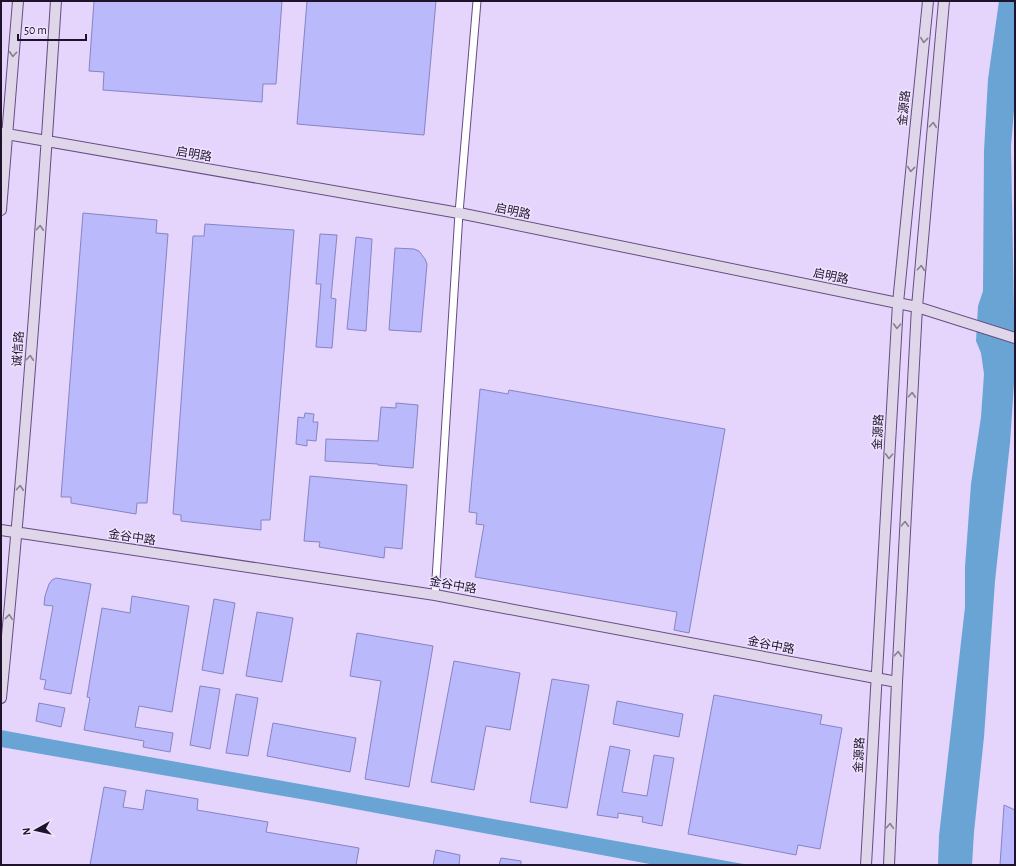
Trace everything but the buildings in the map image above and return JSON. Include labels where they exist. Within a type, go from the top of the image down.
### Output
[{"type":"street","points":[[1,210],[4,134],[18,1]]},
{"type":"street","name":"诚信路","points":[[1,698],[17,533],[47,141],[56,1]]},
{"type":"street","points":[[435,595],[459,213],[478,1]]},
{"type":"street","name":"金源路","points":[[866,865],[898,303],[928,1]]},
{"type":"street","points":[[889,865],[917,307],[944,1]]},
{"type":"street","name":"启明路","points":[[4,134],[459,213],[917,307],[1013,337]]},
{"type":"street","name":"金谷中路","points":[[1,530],[435,595],[897,682]]},
{"type":"water","points":[[999,1],[1015,1],[1015,98],[1011,146],[1015,368],[1010,443],[995,581],[984,737],[972,865],[938,865],[939,836],[965,607],[965,567],[971,484],[981,417],[984,374],[981,353],[976,341],[978,306],[983,291],[984,151],[988,79]]},
{"type":"water","points":[[1,730],[749,865],[655,865],[312,801],[1,747]]}]
